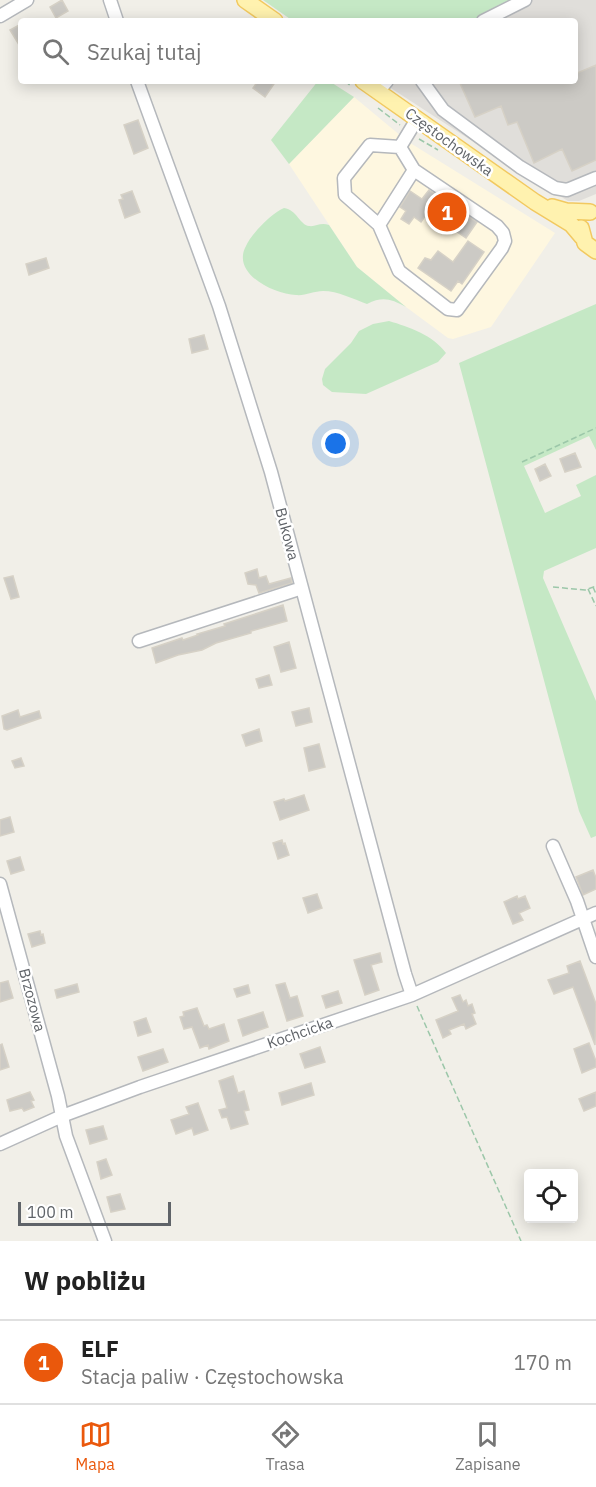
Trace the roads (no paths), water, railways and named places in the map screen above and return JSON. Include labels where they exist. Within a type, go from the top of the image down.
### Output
[{"type":"main road","points":[[245,0],[271,18]]},
{"type":"main road","name":"Częstochowska","points":[[383,86],[417,119],[535,202],[571,224],[589,248],[596,251]]},
{"type":"main road","name":"Częstochowska","points":[[535,202],[566,211],[593,210]]},
{"type":"main road","points":[[582,237],[582,223],[593,210]]},
{"type":"street","points":[[0,16],[27,0]]},
{"type":"street","points":[[110,0],[116,18]]},
{"type":"street","points":[[489,18],[525,0]]},
{"type":"street","name":"Bukowa","points":[[138,84],[219,306],[271,472],[412,995]]},
{"type":"street","points":[[424,84],[443,110],[520,167],[555,188],[567,190],[596,178]]},
{"type":"street","points":[[400,147],[417,119]]},
{"type":"street","points":[[370,145],[400,147],[414,170],[497,226],[506,241],[461,307],[453,311],[399,271],[380,225],[345,195],[344,178],[370,145]]},
{"type":"street","points":[[380,225],[414,170]]},
{"type":"street","points":[[139,641],[302,588]]},
{"type":"street","points":[[554,846],[577,901],[596,957]]},
{"type":"street","name":"Brzozowa","points":[[0,884],[58,1096],[66,1136],[105,1241]]},
{"type":"street","name":"Kochcicka","points":[[0,1143],[62,1116],[140,1087],[412,995],[596,914]]},
{"type":"place","name":"ELF","points":[[447,212]]}]
